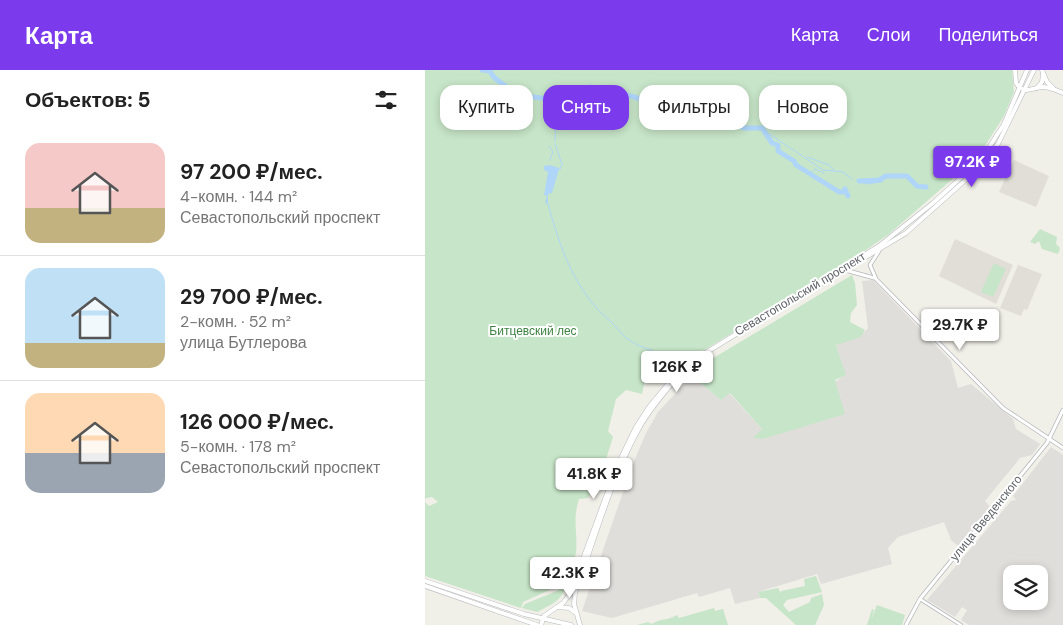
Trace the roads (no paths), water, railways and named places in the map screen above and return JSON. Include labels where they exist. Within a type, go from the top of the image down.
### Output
[{"type":"main road","points":[[1015,70],[1015,80],[1020,89],[1025,91],[1043,87],[1055,89]]},
{"type":"main road","name":"Севастопольский проспект","points":[[542,618],[570,594],[625,446],[649,407],[673,378],[705,352],[879,246],[922,216],[986,152],[1003,124],[1027,70]]},
{"type":"main road","name":"Севастопольский проспект","points":[[580,625],[574,604],[575,593],[622,466],[638,430],[657,402],[675,380],[707,353],[879,250],[922,216],[990,156],[1008,126],[1034,70]]},
{"type":"main road","points":[[1035,89],[1042,82],[1042,71]]},
{"type":"main road","points":[[1042,71],[1047,82],[1063,93]]},
{"type":"main road","points":[[425,581],[524,614],[571,625]]},
{"type":"main road","points":[[425,586],[537,625]]},
{"type":"main road","points":[[555,608],[569,608],[577,615]]},
{"type":"main road","points":[[541,625],[542,618]]},
{"type":"street","points":[[879,250],[870,265],[876,279],[997,402],[1063,448]]},
{"type":"street","points":[[845,270],[876,279]]},
{"type":"street","name":"улица Введенского","points":[[907,625],[920,599],[1049,439],[1063,410]]},
{"type":"street","points":[[920,599],[961,625]]},
{"type":"water","points":[[550,165],[562,169],[559,169],[552,193],[548,194],[548,204],[545,203],[547,196],[544,195],[548,172],[544,170],[544,166]]},
{"type":"waterway","points":[[482,70],[490,71],[495,78],[515,95],[551,99],[566,95],[577,89],[590,87],[624,94],[677,110],[707,111],[734,119],[743,128],[762,128],[772,143],[778,145],[778,151],[794,161],[796,165],[839,192],[843,192],[845,189],[848,196]]},
{"type":"waterway","points":[[555,141],[556,130]]},
{"type":"waterway","points":[[765,131],[823,170],[843,172],[852,179]]},
{"type":"waterway","points":[[555,144],[562,164],[560,169]]},
{"type":"waterway","points":[[549,146],[553,152],[550,160]]},
{"type":"waterway","points":[[807,157],[829,165],[834,170]]},
{"type":"waterway","points":[[811,173],[815,169],[824,173]]},
{"type":"waterway","points":[[859,181],[866,184],[882,182],[886,176]]},
{"type":"waterway","points":[[859,181],[879,180],[886,176],[907,176],[917,186],[926,187]]},
{"type":"waterway","points":[[548,204],[563,252],[586,295],[625,337],[660,355],[669,365]]},
{"type":"park label","name":"Битцевский лес","points":[[533,331]]}]
